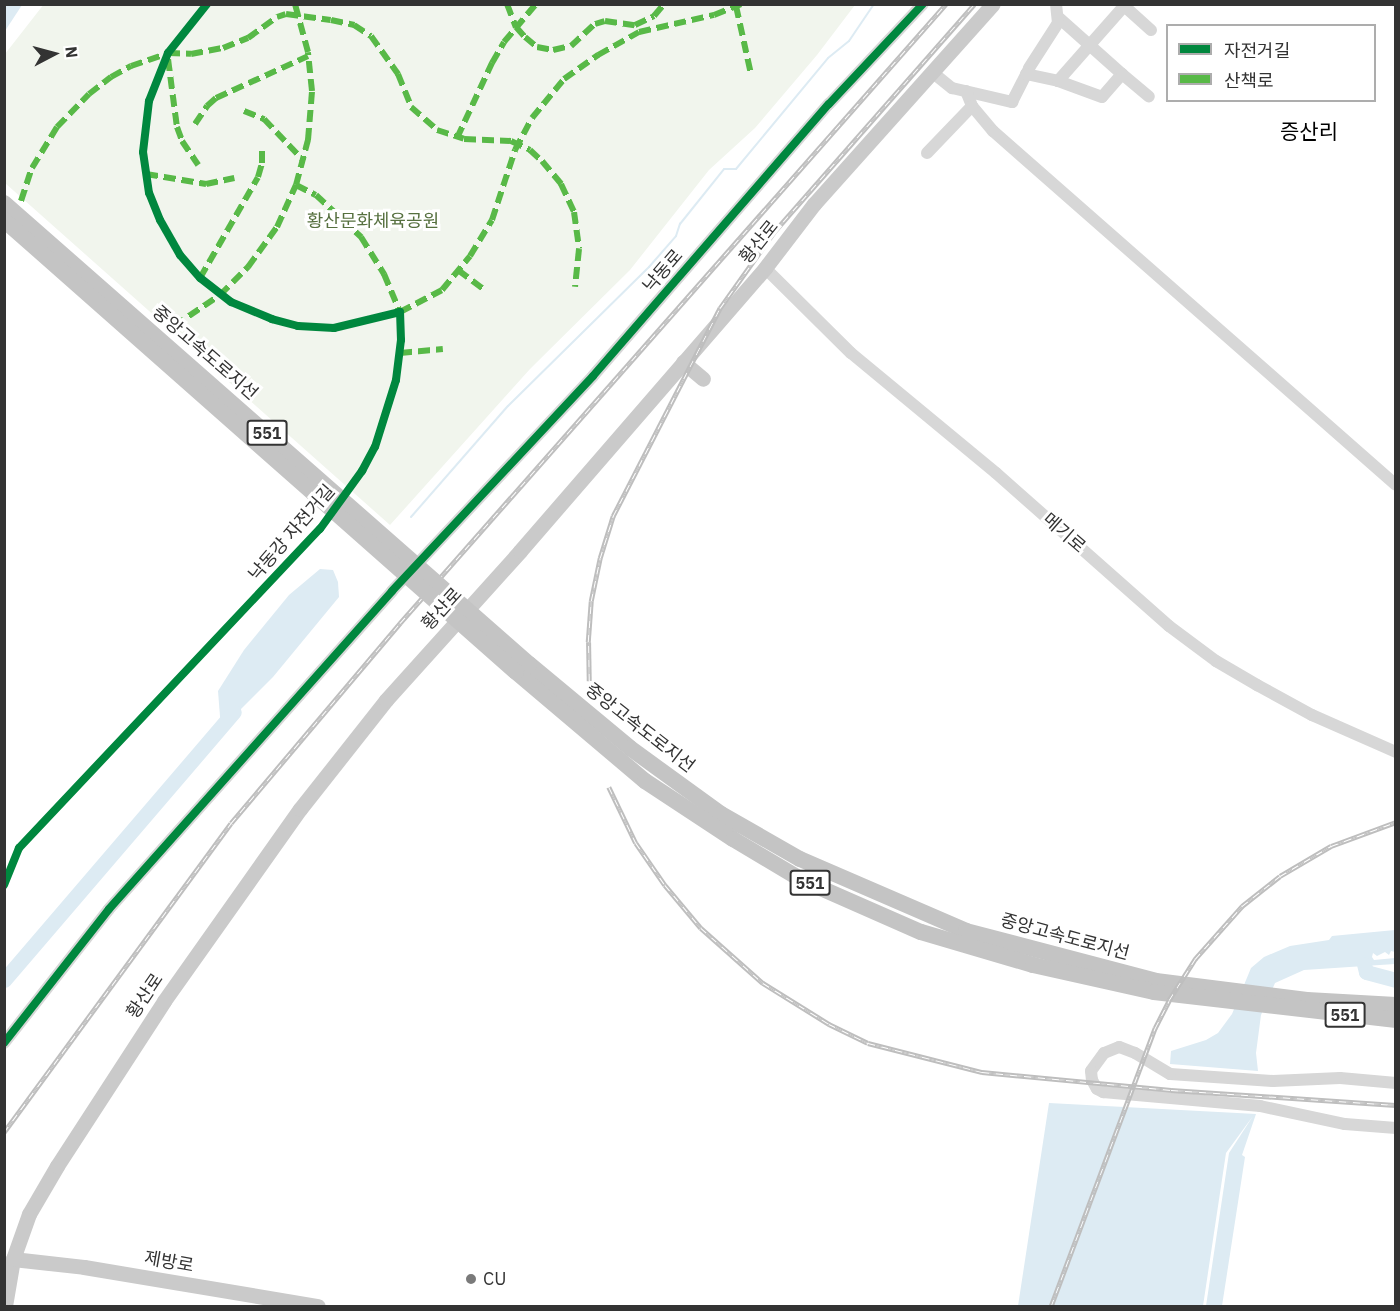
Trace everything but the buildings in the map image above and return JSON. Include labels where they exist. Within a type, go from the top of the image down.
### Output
[{"type":"highway","name":"중앙고속도로지선","points":[[4,203],[523,668],[645,781],[800,879],[921,932],[1033,965],[1155,987],[1300,1005],[1395,1020]]},
{"type":"highway","name":"중앙고속도로지선","points":[[4,220],[523,668]]},
{"type":"highway","name":"중앙고속도로지선","points":[[1300,1005],[1395,1005]]},
{"type":"main road","name":"황산로","points":[[6,1302],[13,1259],[29,1214],[57,1166],[164,1001],[300,809],[387,700],[520,551],[765,268],[814,204],[993,4]]},
{"type":"main road","points":[[683,362],[703,380]]},
{"type":"main road","name":"제방로","points":[[13,1259],[84,1267],[318,1306]]},
{"type":"street","name":"낙동로","points":[[4,1043],[109,909],[425,556],[593,376],[829,104],[922,4]]},
{"type":"street","points":[[1058,81],[1124,5],[1151,30]]},
{"type":"street","points":[[932,72],[952,88],[1012,102],[1026,74],[1058,23],[1057,11]]},
{"type":"street","points":[[1057,11],[1090,46],[1149,97]]},
{"type":"street","points":[[1026,74],[1058,81],[1102,97],[1122,74]]},
{"type":"street","points":[[966,91],[972,106],[993,131],[1395,485]]},
{"type":"street","points":[[927,153],[972,106]]},
{"type":"street","name":"메기로","points":[[765,268],[852,353],[996,473],[1169,626],[1216,661],[1257,685],[1312,715],[1395,752]]},
{"type":"street","points":[[1395,1083],[1340,1078],[1273,1081],[1170,1074],[1119,1047],[1104,1053],[1091,1071],[1092,1080],[1097,1089],[1103,1092],[1260,1106],[1345,1124],[1395,1128]]},
{"type":"green space","name":"황산문화체육공원","points":[[44,4],[855,5],[817,55],[755,128],[709,170],[630,270],[530,369],[390,525],[5,183],[5,54]]},
{"type":"shaded area","points":[[4,5],[22,5],[5,31]]},
{"type":"shaded area","points":[[320,569],[333,570],[338,582],[339,597],[273,677],[221,729],[218,691],[244,650],[289,595]]},
{"type":"shaded area","points":[[1395,930],[1395,952],[1391,951],[1389,955],[1385,952],[1377,956],[1373,953],[1372,957],[1374,960],[1395,958],[1395,964],[1304,970],[1275,983],[1261,1015],[1256,1053],[1258,1071],[1170,1064],[1171,1051],[1206,1040],[1218,1033],[1232,1014],[1251,968],[1264,957],[1290,946],[1329,940],[1332,936]]},
{"type":"shaded area","points":[[1049,1103],[1256,1114],[1242,1155],[1245,1157],[1222,1306],[1206,1306],[1229,1153],[1253,1116],[1226,1153],[1203,1306],[1018,1306]]},
{"type":"waterway","points":[[411,517],[508,406],[649,267],[676,236],[680,224],[724,169],[736,169],[828,58],[849,41],[874,4]]},
{"type":"waterway","points":[[4,980],[234,712]]},
{"type":"waterway","points":[[1364,964],[1366,972],[1396,980]]},
{"type":"railway","points":[[4,1132],[231,823],[400,623],[946,4]]},
{"type":"railway","points":[[589,681],[588,642],[591,601],[600,558],[613,516],[720,308],[774,232],[974,4]]},
{"type":"railway","points":[[609,787],[636,843],[665,885],[701,928],[763,983],[829,1024],[868,1043],[982,1072],[1171,1090],[1396,1105]]},
{"type":"railway","points":[[1051,1306],[1155,1028],[1169,1000],[1195,959],[1242,906],[1280,876],[1331,846],[1396,822]]},
{"type":"marked path","points":[[174,326],[220,295],[248,267],[277,227],[296,185],[308,140],[312,91],[308,52],[295,4]]},
{"type":"marked path","points":[[507,4],[516,27],[525,37],[537,47],[553,50],[571,46],[595,24],[605,21],[635,25],[654,16],[664,4]]},
{"type":"marked path","points":[[457,138],[504,42],[536,4]]},
{"type":"marked path","points":[[296,185],[316,195],[361,237],[384,274],[400,312],[442,290],[470,256],[492,220],[515,150],[532,118],[564,79],[598,55],[639,32],[714,15],[741,4]]},
{"type":"marked path","points":[[736,6],[751,74]]},
{"type":"marked path","points":[[21,201],[32,168],[57,127],[89,94],[111,77],[131,66],[168,53],[191,54],[223,48],[248,38],[277,17],[286,14],[331,20],[354,25],[371,36],[398,74],[411,107],[437,130],[464,139],[511,141],[530,150],[542,161],[561,184],[574,212],[579,249],[575,287]]},
{"type":"marked path","points":[[195,124],[207,106],[216,98],[308,56]]},
{"type":"marked path","points":[[168,59],[177,127],[182,141],[198,165]]},
{"type":"marked path","points":[[244,111],[264,119],[304,161]]},
{"type":"marked path","points":[[200,278],[258,177],[262,163],[262,146]]},
{"type":"marked path","points":[[146,174],[206,184],[234,178]]},
{"type":"marked path","points":[[458,270],[485,290]]},
{"type":"marked path","points":[[400,353],[443,349]]},
{"type":"cycle path","name":"낙동강 자전거길","points":[[4,885],[19,848],[320,529],[362,471],[375,447],[396,380],[401,340],[400,312],[334,328],[298,326],[272,319],[231,302],[200,278],[180,255],[160,220],[149,193],[143,152],[149,101],[168,53],[207,4]]},
{"type":"cycle path","points":[[4,1043],[109,909],[392,591],[593,376],[829,104],[923,4]]},
{"type":"place","name":"CU","points":[[471,1279]]},
{"type":"district","name":"증산리","points":[[1309,131]]}]
